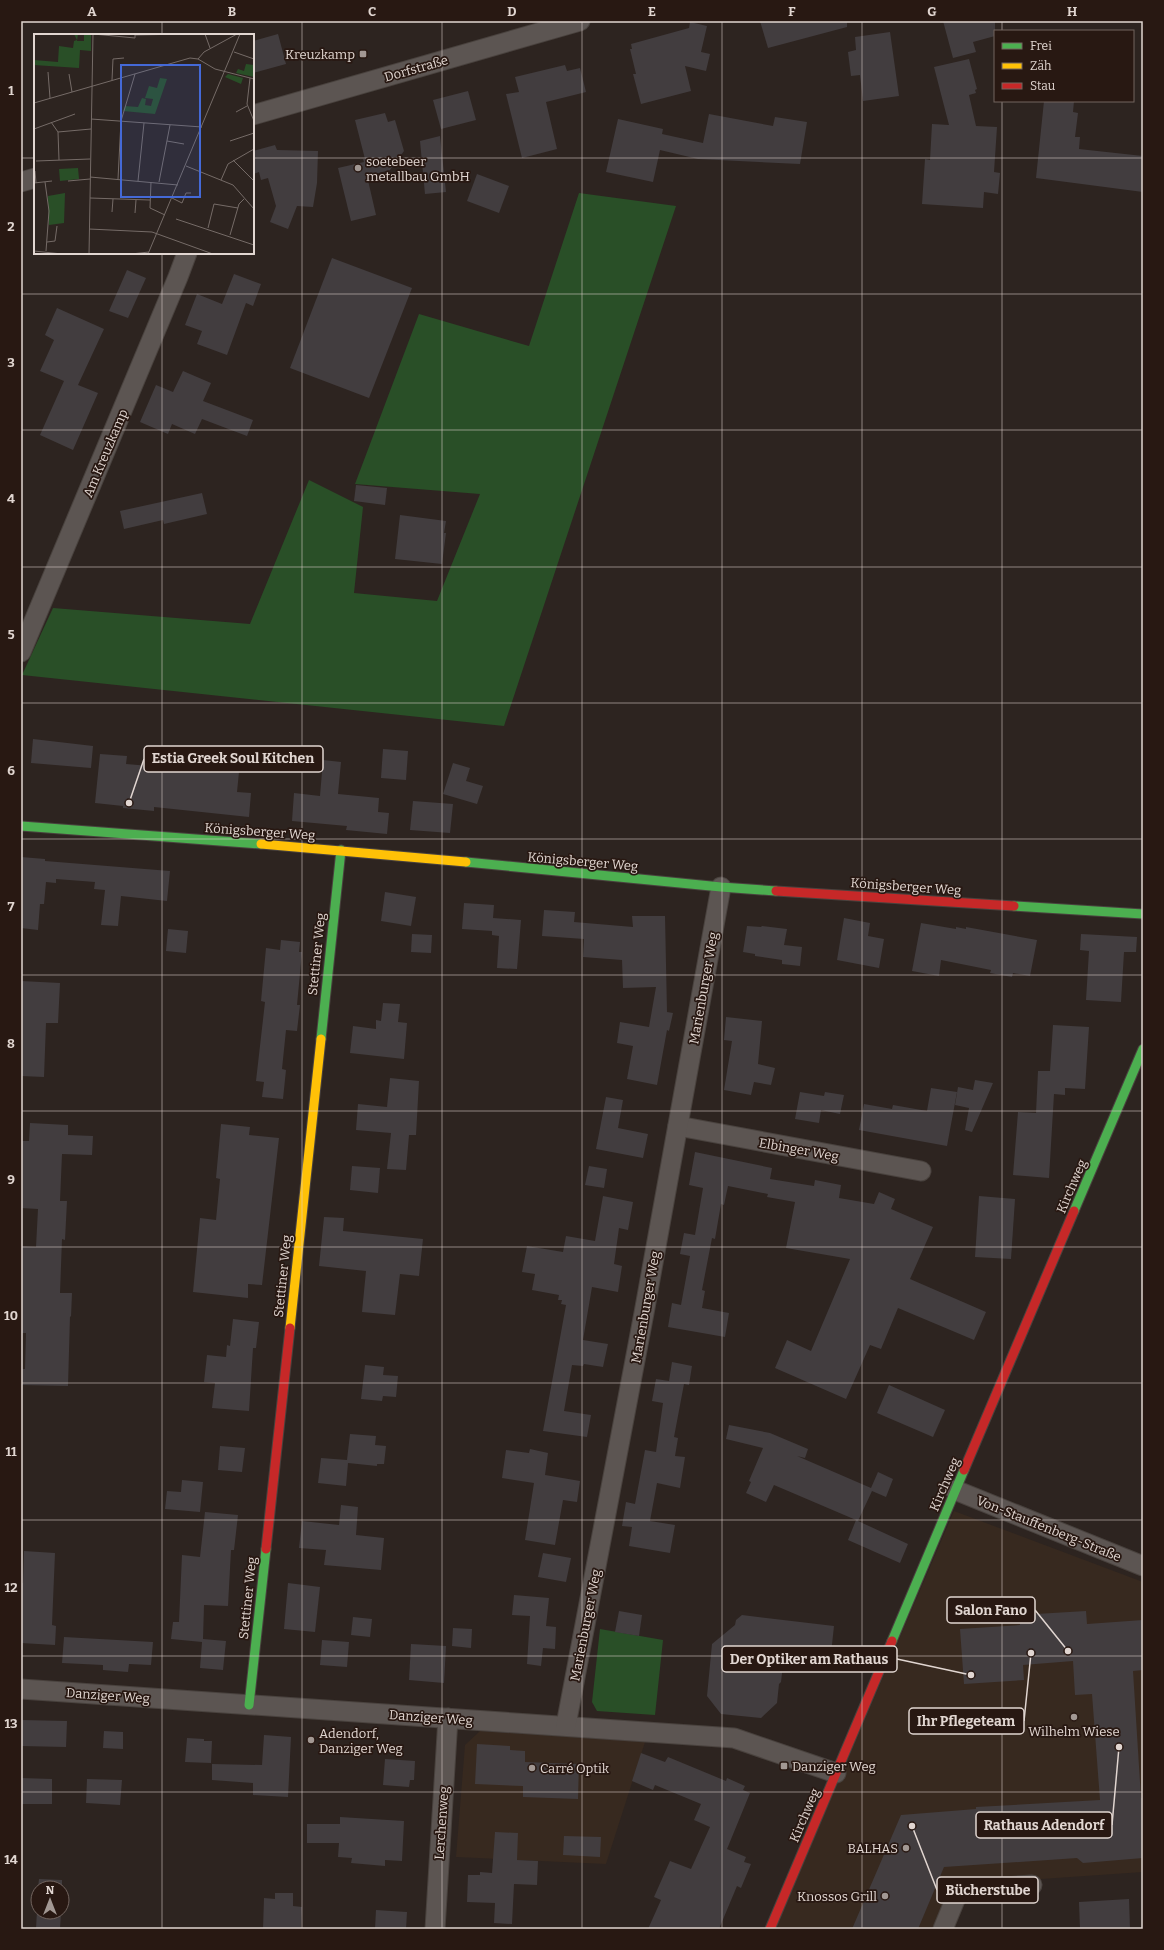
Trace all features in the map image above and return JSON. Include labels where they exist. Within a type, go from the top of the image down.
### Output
[{"type":"street","name":"Dorfstraße","points":[[254,115],[580,21]]},
{"type":"street","points":[[21,182],[34,178]]},
{"type":"street","name":"Am Kreuzkamp","points":[[21,652],[178,278],[187,254]]},
{"type":"street","name":"Königsberger Weg","points":[[21,826],[340,850],[721,887],[1143,914]]},
{"type":"street","name":"Stettiner Weg","points":[[249,1704],[340,850]]},
{"type":"street","name":"Marienburger Weg","points":[[566,1726],[721,887]]},
{"type":"street","name":"Kirchweg","points":[[770,1929],[1143,1049]]},
{"type":"street","name":"Elbinger Weg","points":[[678,1126],[921,1171]]},
{"type":"street","name":"Von-Stauffenberg-Straße","points":[[956,1490],[1143,1566]]},
{"type":"street","name":"Danziger Weg","points":[[21,1689],[734,1738],[836,1773]]},
{"type":"street","name":"Lerchenweg","points":[[434,1929],[448,1718]]},
{"type":"street","points":[[943,1929],[959,1890],[1032,1885]]},
{"type":"shaded area","points":[[954,1511],[1143,1582],[1143,1872],[955,1885],[937,1929],[775,1929]]},
{"type":"shaded area","points":[[480,1731],[645,1742],[606,1864],[456,1857],[465,1745]]},
{"type":"green space","points":[[579,193],[676,206],[504,726],[22,675],[53,608],[250,624],[309,480],[363,507],[354,593],[437,601],[480,494],[355,484],[419,314],[529,346]]},
{"type":"green space","points":[[600,1629],[663,1640],[655,1715],[597,1711],[592,1702]]},
{"type":"building","points":[[760,21],[847,21],[847,27],[768,48]]},
{"type":"building","points":[[943,21],[995,21],[994,36],[973,42],[976,52],[953,58]]},
{"type":"building","points":[[690,22],[707,26],[701,52],[710,54],[706,71],[685,66],[691,91],[641,104],[633,74],[636,74],[630,49],[632,49],[631,44],[689,28]]},
{"type":"building","points":[[890,32],[899,96],[863,101],[860,75],[851,76],[848,52],[856,50],[855,37]]},
{"type":"building","points":[[278,34],[286,64],[254,73],[254,41]]},
{"type":"building","points":[[969,59],[977,89],[975,90],[976,93],[969,95],[976,126],[997,127],[994,172],[1000,173],[998,194],[984,192],[983,208],[922,204],[925,159],[930,160],[932,124],[949,125],[934,67]]},
{"type":"building","points":[[565,65],[567,71],[580,68],[586,92],[546,102],[557,149],[522,158],[506,94],[519,92],[515,77]]},
{"type":"building","points":[[468,91],[476,120],[441,129],[433,100]]},
{"type":"building","points":[[1044,102],[1074,102],[1073,112],[1078,113],[1075,137],[1080,137],[1079,149],[1143,156],[1143,192],[1036,178]]},
{"type":"building","points":[[385,113],[388,122],[395,120],[404,151],[390,170],[367,176],[376,215],[351,221],[338,168],[364,162],[363,159],[365,159],[355,120]]},
{"type":"building","points":[[709,114],[773,126],[775,117],[807,122],[800,164],[698,159],[660,150],[653,182],[606,172],[618,119],[663,129],[662,134],[703,143]]},
{"type":"building","points":[[440,136],[446,192],[425,194],[420,141]]},
{"type":"building","points":[[275,145],[277,150],[318,151],[317,183],[313,207],[297,206],[288,229],[270,222],[276,206],[268,178],[261,180],[259,172],[254,174],[254,151]]},
{"type":"building","points":[[477,174],[509,186],[499,213],[467,201]]},
{"type":"building","points":[[332,258],[412,288],[369,398],[290,368]]},
{"type":"building","points":[[127,270],[146,278],[128,318],[109,311]]},
{"type":"building","points":[[234,274],[261,284],[253,306],[246,303],[227,355],[197,344],[202,331],[185,325],[197,294],[222,304]]},
{"type":"building","points":[[57,308],[104,329],[78,385],[98,393],[73,450],[40,435],[64,381],[40,371],[54,340],[45,335]]},
{"type":"building","points":[[183,371],[211,383],[203,401],[253,420],[247,436],[202,419],[195,434],[172,424],[168,434],[140,422],[156,385],[173,392]]},
{"type":"building","points":[[356,485],[387,488],[385,505],[354,501]]},
{"type":"building","points":[[202,493],[207,514],[164,524],[163,520],[124,529],[120,511]]},
{"type":"building","points":[[400,515],[446,521],[442,564],[395,559]]},
{"type":"building","points":[[33,739],[93,746],[91,768],[31,763]]},
{"type":"building","points":[[187,747],[241,752],[237,792],[251,793],[249,817],[154,807],[154,811],[95,803],[100,754],[127,756],[126,764],[186,769]]},
{"type":"building","points":[[383,749],[408,751],[406,780],[381,778]]},
{"type":"building","points":[[323,760],[341,762],[338,794],[379,798],[378,812],[389,813],[387,834],[346,830],[347,826],[292,821],[294,793],[320,796]]},
{"type":"building","points":[[453,763],[470,768],[466,781],[483,786],[477,804],[443,794]]},
{"type":"building","points":[[413,801],[453,804],[450,833],[410,830]]},
{"type":"building","points":[[21,857],[45,859],[45,861],[170,871],[167,901],[121,896],[118,926],[101,925],[105,890],[94,889],[95,882],[56,879],[56,883],[46,882],[44,904],[40,904],[38,930],[21,928]]},
{"type":"building","points":[[385,892],[416,897],[411,926],[381,921]]},
{"type":"building","points":[[464,903],[494,905],[493,918],[521,920],[517,969],[497,968],[499,936],[492,935],[492,931],[462,929]]},
{"type":"building","points":[[544,910],[575,912],[574,922],[633,927],[632,916],[665,916],[667,1012],[673,1013],[669,1031],[667,1030],[657,1085],[627,1079],[633,1046],[617,1043],[620,1022],[649,1027],[656,987],[623,988],[622,960],[583,957],[584,939],[542,936]]},
{"type":"building","points":[[844,918],[870,923],[868,936],[884,939],[879,968],[837,960]]},
{"type":"building","points":[[921,923],[956,929],[956,927],[966,929],[966,927],[1037,940],[1030,976],[1013,973],[1012,977],[990,973],[991,970],[941,960],[939,976],[912,971]]},
{"type":"building","points":[[747,926],[787,929],[784,945],[802,947],[800,966],[782,964],[782,960],[755,956],[755,954],[743,952]]},
{"type":"building","points":[[168,929],[188,931],[186,953],[166,951]]},
{"type":"building","points":[[412,934],[432,935],[431,953],[411,952]]},
{"type":"building","points":[[1081,934],[1137,937],[1136,952],[1124,952],[1121,1002],[1086,1000],[1089,951],[1080,950]]},
{"type":"building","points":[[281,940],[300,942],[299,952],[302,952],[297,1005],[300,1005],[297,1031],[286,1030],[282,1069],[286,1070],[283,1099],[262,1097],[264,1082],[256,1081],[265,1002],[261,1001],[266,948],[280,950]]},
{"type":"building","points":[[21,981],[60,983],[58,1023],[46,1023],[44,1077],[21,1076]]},
{"type":"building","points":[[383,1003],[400,1004],[398,1022],[407,1023],[404,1059],[350,1053],[353,1026],[376,1029],[376,1020],[381,1021]]},
{"type":"building","points":[[726,1017],[762,1021],[758,1064],[775,1068],[771,1085],[754,1082],[751,1095],[724,1090],[732,1041],[724,1040]]},
{"type":"building","points":[[1053,1025],[1089,1027],[1085,1089],[1065,1088],[1065,1095],[1054,1094],[1049,1178],[1013,1175],[1018,1112],[1036,1113],[1038,1071],[1050,1071]]},
{"type":"building","points":[[390,1078],[419,1081],[416,1135],[409,1135],[406,1170],[387,1169],[391,1133],[356,1130],[358,1104],[387,1107]]},
{"type":"building","points":[[975,1080],[993,1083],[972,1132],[965,1130],[969,1108],[955,1105],[958,1087],[973,1090]]},
{"type":"building","points":[[931,1088],[957,1092],[947,1146],[859,1130],[864,1104],[892,1109],[893,1105],[927,1111]]},
{"type":"building","points":[[800,1092],[824,1096],[825,1092],[844,1095],[840,1114],[821,1110],[819,1123],[795,1119]]},
{"type":"building","points":[[606,1097],[623,1100],[618,1128],[648,1134],[643,1158],[596,1149]]},
{"type":"building","points":[[30,1123],[68,1125],[68,1135],[93,1136],[92,1155],[62,1154],[60,1201],[67,1201],[65,1240],[62,1239],[60,1293],[72,1293],[68,1386],[21,1385],[21,1369],[25,1369],[26,1333],[21,1333],[21,1246],[36,1247],[38,1209],[21,1208],[22,1141],[29,1141]]},
{"type":"building","points":[[221,1124],[250,1127],[249,1135],[279,1138],[262,1285],[248,1284],[248,1298],[193,1292],[200,1218],[216,1220],[220,1179],[216,1178]]},
{"type":"building","points":[[695,1152],[772,1168],[770,1179],[814,1186],[815,1180],[841,1185],[839,1198],[874,1204],[879,1192],[895,1199],[891,1209],[933,1227],[910,1279],[986,1312],[974,1340],[898,1308],[881,1349],[870,1345],[846,1399],[775,1368],[787,1340],[811,1351],[850,1259],[786,1248],[795,1202],[767,1197],[768,1194],[728,1186],[724,1205],[721,1204],[715,1239],[712,1238],[702,1290],[705,1291],[702,1308],[729,1313],[725,1337],[668,1327],[672,1303],[681,1305],[690,1256],[680,1254],[684,1233],[695,1235],[703,1188],[689,1185]]},
{"type":"building","points":[[352,1166],[380,1168],[378,1193],[350,1190]]},
{"type":"building","points":[[589,1166],[607,1169],[604,1188],[585,1185]]},
{"type":"building","points":[[603,1196],[633,1202],[628,1230],[619,1228],[614,1264],[622,1266],[618,1292],[592,1287],[583,1340],[608,1344],[603,1367],[584,1364],[583,1366],[572,1365],[564,1411],[591,1415],[587,1437],[543,1431],[566,1305],[561,1304],[562,1300],[558,1300],[559,1295],[532,1290],[535,1274],[522,1272],[527,1246],[563,1252],[566,1236],[595,1241]]},
{"type":"building","points":[[979,1196],[1015,1199],[1011,1259],[975,1257]]},
{"type":"building","points":[[324,1217],[344,1218],[343,1231],[423,1239],[419,1276],[400,1274],[395,1315],[362,1312],[366,1271],[319,1266]]},
{"type":"building","points":[[233,1319],[259,1322],[256,1348],[253,1348],[249,1411],[212,1408],[215,1383],[204,1382],[207,1355],[226,1357],[227,1345],[230,1346]]},
{"type":"building","points":[[672,1362],[692,1366],[689,1385],[684,1384],[674,1437],[678,1438],[675,1456],[685,1457],[680,1488],[657,1483],[650,1521],[675,1525],[670,1553],[629,1546],[632,1527],[622,1526],[626,1502],[635,1504],[645,1450],[656,1452],[663,1403],[652,1401],[656,1379],[669,1381]]},
{"type":"building","points":[[365,1365],[384,1367],[383,1375],[398,1376],[396,1397],[383,1396],[382,1401],[361,1399]]},
{"type":"building","points":[[889,1385],[945,1410],[933,1437],[877,1413]]},
{"type":"building","points":[[729,1425],[770,1433],[808,1449],[805,1458],[797,1456],[871,1488],[878,1472],[893,1479],[886,1497],[872,1491],[858,1521],[908,1544],[900,1563],[848,1540],[856,1520],[774,1485],[766,1502],[746,1493],[751,1482],[749,1481],[763,1448],[726,1439]]},
{"type":"building","points":[[350,1434],[376,1436],[375,1445],[386,1446],[384,1464],[377,1464],[377,1466],[348,1463],[346,1486],[318,1483],[321,1458],[347,1460]]},
{"type":"building","points":[[220,1446],[245,1448],[242,1472],[218,1470]]},
{"type":"building","points":[[530,1449],[548,1453],[545,1475],[580,1481],[577,1502],[563,1500],[555,1545],[525,1540],[534,1483],[502,1478],[506,1450],[529,1453]]},
{"type":"building","points":[[182,1480],[203,1482],[200,1512],[165,1509],[167,1491],[181,1492]]},
{"type":"building","points":[[341,1505],[358,1507],[356,1535],[384,1538],[381,1570],[324,1565],[326,1550],[299,1548],[302,1521],[339,1525]]},
{"type":"building","points":[[205,1512],[238,1515],[234,1550],[231,1550],[228,1606],[204,1605],[203,1639],[226,1641],[223,1670],[200,1668],[202,1642],[171,1639],[173,1622],[179,1622],[182,1555],[200,1557]]},
{"type":"building","points":[[24,1551],[55,1553],[52,1625],[56,1626],[55,1645],[21,1643],[21,1583],[23,1583]]},
{"type":"building","points":[[543,1553],[571,1558],[566,1582],[538,1577]]},
{"type":"building","points":[[288,1583],[320,1587],[315,1632],[284,1629]]},
{"type":"building","points":[[514,1595],[549,1598],[546,1626],[556,1627],[555,1649],[543,1648],[541,1666],[527,1664],[530,1616],[512,1615]]},
{"type":"building","points":[[619,1611],[642,1615],[639,1636],[615,1632]]},
{"type":"building","points":[[1086,1611],[1087,1624],[1143,1620],[1143,1670],[1133,1671],[1141,1798],[1143,1798],[1143,1858],[1083,1863],[1077,1858],[944,1867],[918,1929],[852,1929],[901,1815],[976,1809],[976,1807],[1100,1800],[1092,1694],[1075,1695],[1073,1661],[1023,1665],[1024,1680],[964,1684],[960,1629],[1020,1625],[1019,1615]]},
{"type":"building","points":[[742,1615],[834,1626],[830,1663],[822,1669],[783,1665],[777,1703],[761,1718],[721,1714],[707,1696],[712,1644],[735,1625],[736,1620]]},
{"type":"building","points":[[353,1617],[372,1619],[370,1637],[351,1635]]},
{"type":"building","points":[[453,1628],[472,1629],[471,1648],[452,1646]]},
{"type":"building","points":[[64,1637],[153,1642],[151,1665],[129,1664],[128,1672],[103,1670],[103,1665],[62,1663]]},
{"type":"building","points":[[322,1640],[349,1642],[347,1667],[320,1665]]},
{"type":"building","points":[[411,1644],[446,1646],[444,1683],[409,1680]]},
{"type":"building","points":[[21,1720],[67,1721],[66,1747],[21,1746]]},
{"type":"building","points":[[104,1731],[123,1732],[123,1749],[103,1748]]},
{"type":"building","points":[[264,1735],[291,1737],[288,1797],[253,1795],[253,1783],[212,1780],[212,1764],[262,1765]]},
{"type":"building","points":[[187,1738],[212,1741],[211,1763],[185,1762]]},
{"type":"building","points":[[477,1744],[510,1746],[510,1750],[525,1751],[525,1762],[579,1764],[578,1799],[523,1797],[523,1786],[475,1784]]},
{"type":"building","points":[[641,1753],[665,1762],[668,1757],[726,1781],[727,1778],[745,1786],[743,1790],[750,1793],[727,1849],[746,1857],[744,1862],[751,1864],[741,1888],[737,1886],[719,1929],[648,1929],[661,1900],[654,1897],[670,1861],[691,1869],[710,1827],[694,1820],[701,1804],[655,1785],[653,1790],[632,1781]]},
{"type":"building","points":[[385,1759],[415,1761],[414,1780],[410,1780],[409,1787],[383,1785]]},
{"type":"building","points":[[21,1778],[52,1779],[52,1804],[21,1804]]},
{"type":"building","points":[[87,1779],[122,1780],[120,1805],[86,1803]]},
{"type":"building","points":[[340,1817],[404,1821],[402,1861],[385,1860],[385,1866],[351,1863],[352,1858],[338,1857],[339,1843],[307,1843],[307,1824],[340,1824]]},
{"type":"building","points":[[495,1832],[518,1833],[517,1860],[538,1861],[537,1885],[514,1884],[512,1924],[494,1923],[495,1903],[467,1902],[468,1875],[480,1875],[480,1872],[492,1873]]},
{"type":"building","points":[[564,1836],[601,1837],[600,1857],[563,1855]]},
{"type":"building","points":[[39,1879],[62,1880],[39,1880]]},
{"type":"building","points":[[275,1893],[293,1893],[293,1906],[302,1907],[301,1929],[263,1929],[264,1898],[275,1899]]},
{"type":"building","points":[[1129,1899],[1130,1929],[1080,1929],[1079,1902]]},
{"type":"building","points":[[376,1910],[407,1912],[406,1929],[375,1929]]},
{"type":"building","points":[[36,1920],[61,1920],[60,1929],[36,1929]]},
{"type":"traffic: fast","points":[[21,826],[261,844]]},
{"type":"traffic: fast","points":[[321,1039],[341,850]]},
{"type":"traffic: fast","points":[[466,862],[776,891]]},
{"type":"traffic: fast","points":[[1014,906],[1143,914]]},
{"type":"traffic: fast","points":[[1074,1211],[1143,1049]]},
{"type":"traffic: fast","points":[[892,1641],[964,1470]]},
{"type":"traffic: fast","points":[[249,1705],[266,1549]]},
{"type":"traffic: slow","points":[[261,844],[466,862]]},
{"type":"traffic: slow","points":[[290,1328],[321,1039]]},
{"type":"traffic: jam","points":[[776,891],[1014,906]]},
{"type":"traffic: jam","points":[[964,1470],[1074,1211]]},
{"type":"traffic: jam","points":[[266,1549],[290,1328]]},
{"type":"traffic: jam","points":[[770,1929],[892,1641]]},
{"type":"place","name":"Kreuzkamp","points":[[363,54]]},
{"type":"place","name":"soetebeer metallbau GmbH","points":[[358,168]]},
{"type":"place","name":"Estia Greek Soul Kitchen","points":[[129,803]]},
{"type":"place","name":"Salon Fano","points":[[1068,1651]]},
{"type":"place","name":"Ihr Pflegeteam","points":[[1031,1653]]},
{"type":"place","name":"Der Optiker am Rathaus","points":[[971,1675]]},
{"type":"place","name":"Wilhelm Wiese","points":[[1074,1717]]},
{"type":"place","name":"Adendorf, Danziger Weg","points":[[311,1740]]},
{"type":"place","name":"Rathaus Adendorf","points":[[1119,1747]]},
{"type":"place","name":"Danziger Weg","points":[[784,1766]]},
{"type":"place","name":"Carré Optik","points":[[532,1768]]},
{"type":"place","name":"Bücherstube","points":[[912,1826]]},
{"type":"place","name":"BALHAS","points":[[906,1848]]},
{"type":"place","name":"Knossos Grill","points":[[885,1896]]}]
